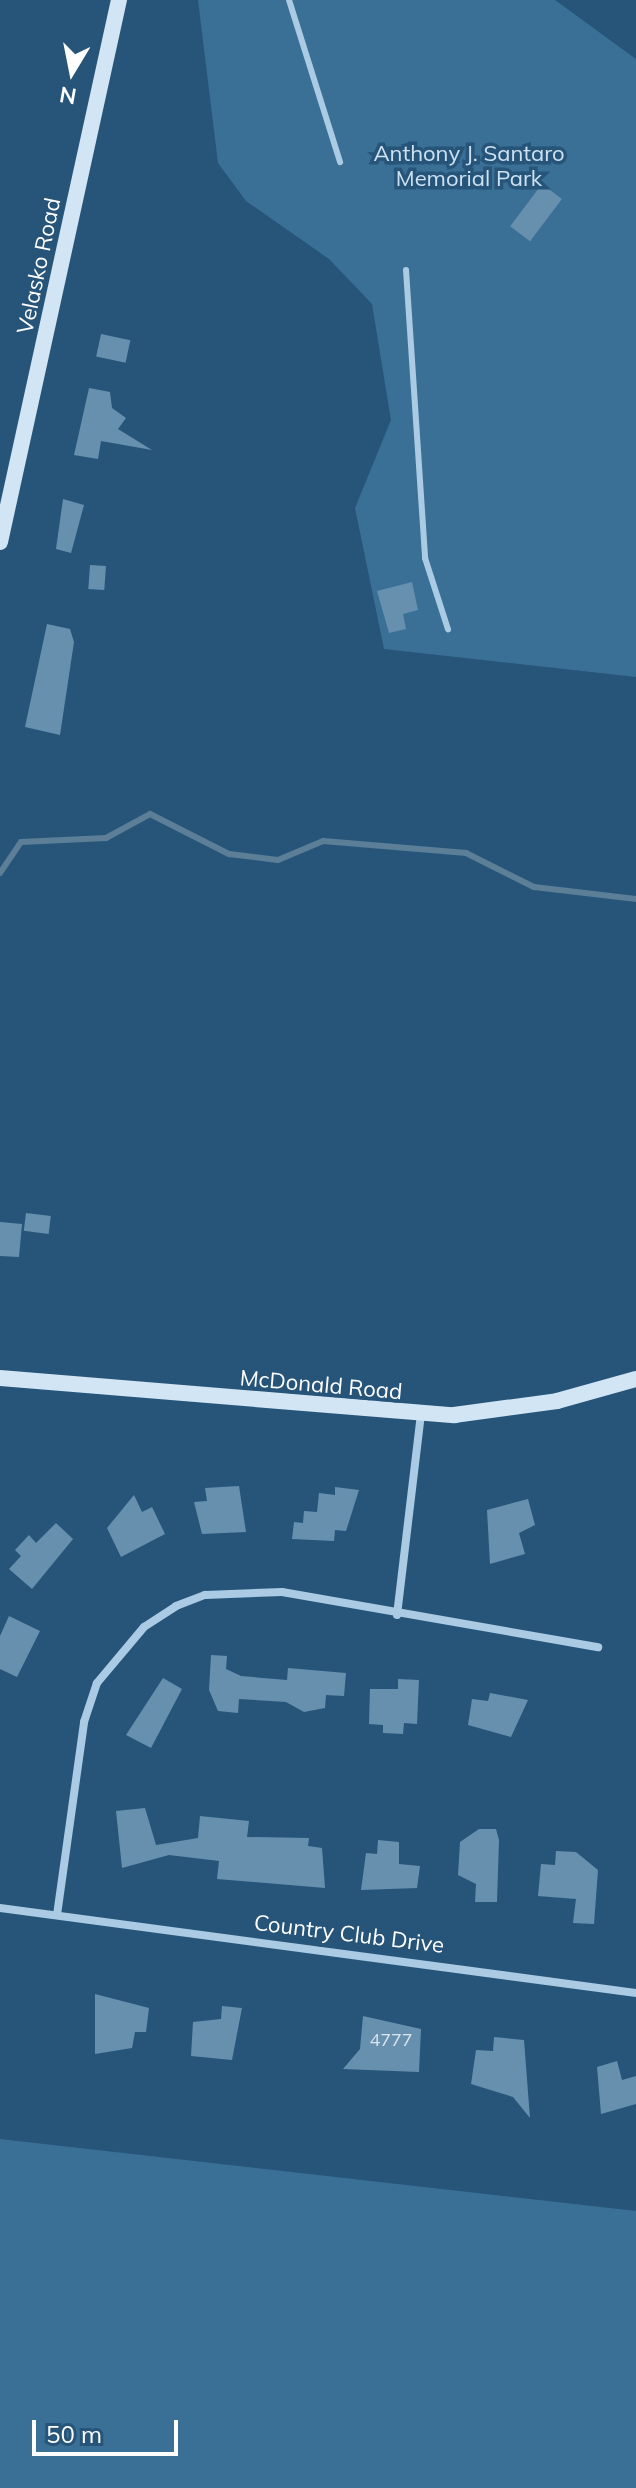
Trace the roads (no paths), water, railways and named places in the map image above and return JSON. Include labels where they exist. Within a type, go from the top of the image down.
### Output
[{"type":"street","name":"Velasko Road","points":[[0,542],[119,0]]},
{"type":"street","name":"McDonald Road","points":[[0,1378],[421,1415],[507,1411],[636,1379]]},
{"type":"street","points":[[397,1615],[421,1415]]},
{"type":"street","points":[[57,1915],[84,1722],[97,1683],[144,1627],[205,1595],[243,1590],[598,1647]]},
{"type":"street","name":"Country Club Drive","points":[[0,1908],[636,1993]]},
{"type":"lane","points":[[289,0],[340,162]]},
{"type":"lane","points":[[406,270],[424,546],[448,629]]},
{"type":"waterway","points":[[0,873],[21,842],[106,838],[150,814],[229,854],[278,860],[323,841],[466,853],[534,887],[636,899]]},
{"type":"park label","name":"Anthony J. Santaro Memorial Park","points":[[469,166]]}]
